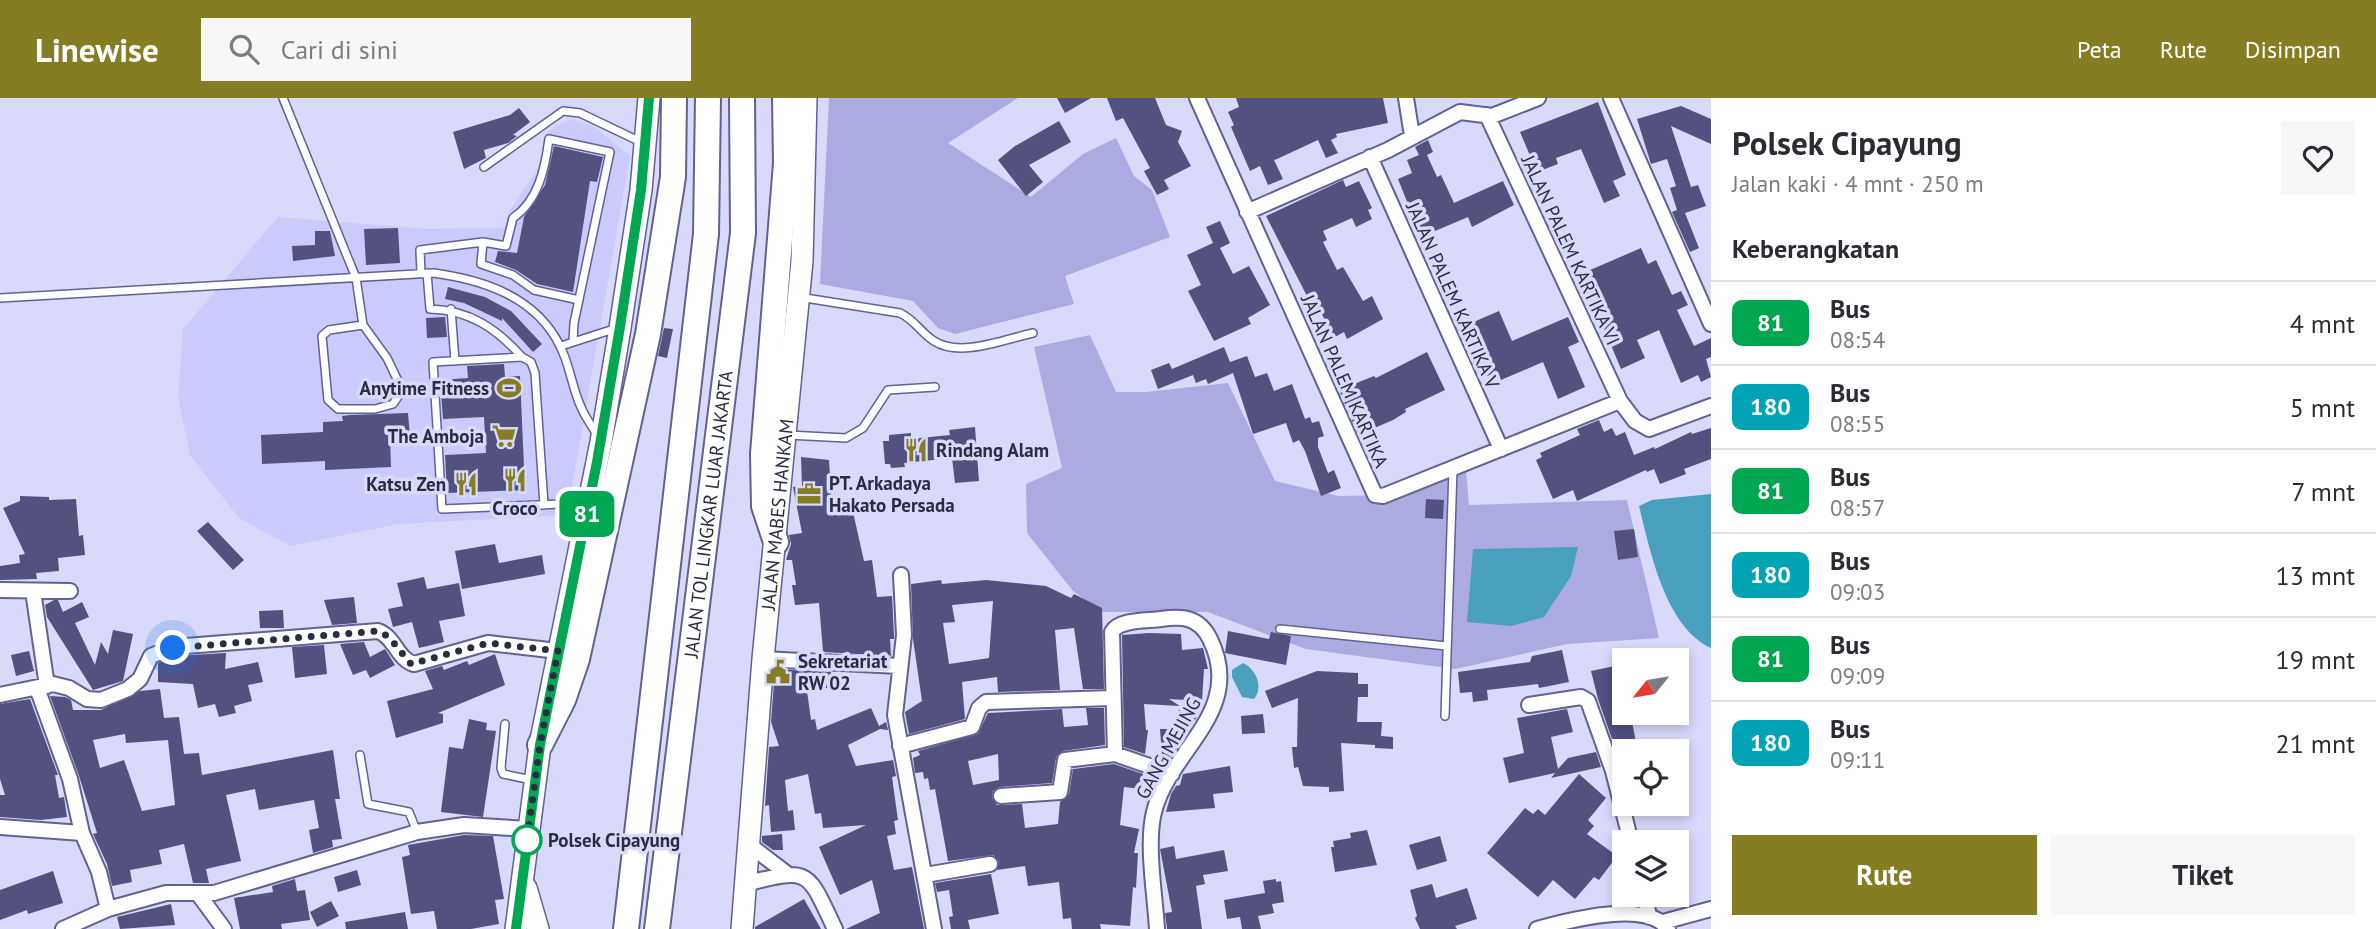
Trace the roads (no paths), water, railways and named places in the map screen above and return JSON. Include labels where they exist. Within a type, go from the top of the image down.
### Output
[{"type":"highway","points":[[540,745],[564,700],[577,659],[649,334],[673,177],[674,98]]},
{"type":"highway","name":"JALAN TOL LINGKAR LUAR JAKARTA","points":[[626,929],[706,234],[708,98]]},
{"type":"highway","name":"JALAN TOL LINGKAR LUAR JAKARTA","points":[[657,929],[743,233],[742,98]]},
{"type":"highway","points":[[776,542],[764,506],[763,454],[786,163],[785,98]]},
{"type":"main road","points":[[516,929],[540,745],[601,442],[620,327],[646,145],[649,98]]},
{"type":"main road","name":"JALAN MABES HANKAM","points":[[742,923],[763,659],[802,261],[806,98]]},
{"type":"main road","points":[[522,872],[538,929]]},
{"type":"street","name":"JALAN PALEM KARTIKA","points":[[1197,98],[1376,495],[1383,496],[1620,401]]},
{"type":"street","points":[[1406,98],[1412,136]]},
{"type":"street","points":[[1247,212],[1370,157],[1460,111],[1487,115],[1503,113],[1538,98]]},
{"type":"street","points":[[1611,98],[1711,324]]},
{"type":"street","name":"JALAN PALEM KARTIKA VI","points":[[1487,115],[1620,401]]},
{"type":"street","name":"JALAN PALEM KARTIKA V","points":[[1370,157],[1501,449]]},
{"type":"street","points":[[1620,401],[1635,421],[1648,429],[1711,406]]},
{"type":"street","points":[[901,575],[904,635],[894,702],[934,929]]},
{"type":"street","points":[[0,590],[70,591]]},
{"type":"street","points":[[33,591],[42,687],[70,779],[82,833],[99,872],[107,909]]},
{"type":"street","name":"GANG MEJING","points":[[1112,698],[1114,628],[1181,616],[1190,618],[1206,632],[1215,653],[1217,699],[1207,722],[1172,774],[1158,802],[1152,824],[1157,929]]},
{"type":"street","points":[[0,695],[63,686],[88,699],[101,700],[133,685],[145,672],[151,656],[173,648],[378,631],[389,637],[411,664],[488,643],[558,651]]},
{"type":"street","points":[[763,659],[899,666]]},
{"type":"street","points":[[1529,705],[1581,697],[1588,701],[1613,771],[1628,830]]},
{"type":"street","points":[[900,746],[968,729],[974,723],[979,708],[986,702],[1112,698],[1115,754]]},
{"type":"street","points":[[1001,796],[1060,792],[1065,760],[1115,754],[1172,774]]},
{"type":"street","points":[[63,929],[107,909],[166,893],[215,893],[417,832],[464,825],[528,829]]},
{"type":"street","points":[[0,827],[82,833]]},
{"type":"street","points":[[747,843],[786,873],[809,878],[835,929]]},
{"type":"street","points":[[925,875],[990,864]]},
{"type":"street","points":[[745,884],[786,873]]},
{"type":"street","points":[[199,895],[224,929]]},
{"type":"street","points":[[1652,907],[1660,923]]},
{"type":"street","points":[[1537,929],[1597,915],[1660,923],[1711,909]]},
{"type":"lane","points":[[283,98],[356,278],[363,325],[394,370],[399,395],[393,404],[375,409],[338,409],[328,400],[322,335],[329,330],[363,325]]},
{"type":"lane","points":[[484,167],[563,111],[580,113],[646,145]]},
{"type":"lane","points":[[544,505],[535,373],[531,362],[522,357],[502,334],[475,318],[451,309],[430,309],[420,250],[483,242],[506,246],[513,218],[523,211],[543,177],[549,139],[610,152],[579,300],[573,342]]},
{"type":"lane","points":[[483,242],[481,264],[513,275],[534,290],[579,300]]},
{"type":"lane","points":[[0,298],[424,273],[460,277],[500,289],[542,320],[561,346],[580,407],[601,442]]},
{"type":"lane","points":[[797,297],[900,313],[914,320],[934,341],[947,347],[967,347],[1033,333]]},
{"type":"lane","points":[[451,309],[455,360]]},
{"type":"lane","points":[[561,346],[620,327]]},
{"type":"lane","points":[[522,357],[433,362],[442,509],[589,503]]},
{"type":"lane","points":[[787,435],[846,438],[863,428],[888,390],[935,387]]},
{"type":"lane","points":[[1445,716],[1453,466]]},
{"type":"lane","points":[[1280,629],[1447,646]]},
{"type":"lane","points":[[505,724],[501,768],[503,774],[536,781]]},
{"type":"lane","points":[[360,755],[368,804],[409,812],[417,832]]},
{"type":"place","name":"Anytime Fitness","points":[[509,388]]},
{"type":"place","name":"The Amboja","points":[[504,436]]},
{"type":"place","name":"Rindang Alam","points":[[916,450]]},
{"type":"place","name":"Croco","points":[[515,480]]},
{"type":"place","name":"Katsu Zen","points":[[466,484]]},
{"type":"place","name":"PT. Arkadaya Hakato Persada","points":[[809,494]]},
{"type":"place","name":"Sekretariat RW 02","points":[[778,672]]},
{"type":"place","name":"Polsek Cipayung","points":[[527,840]]}]
